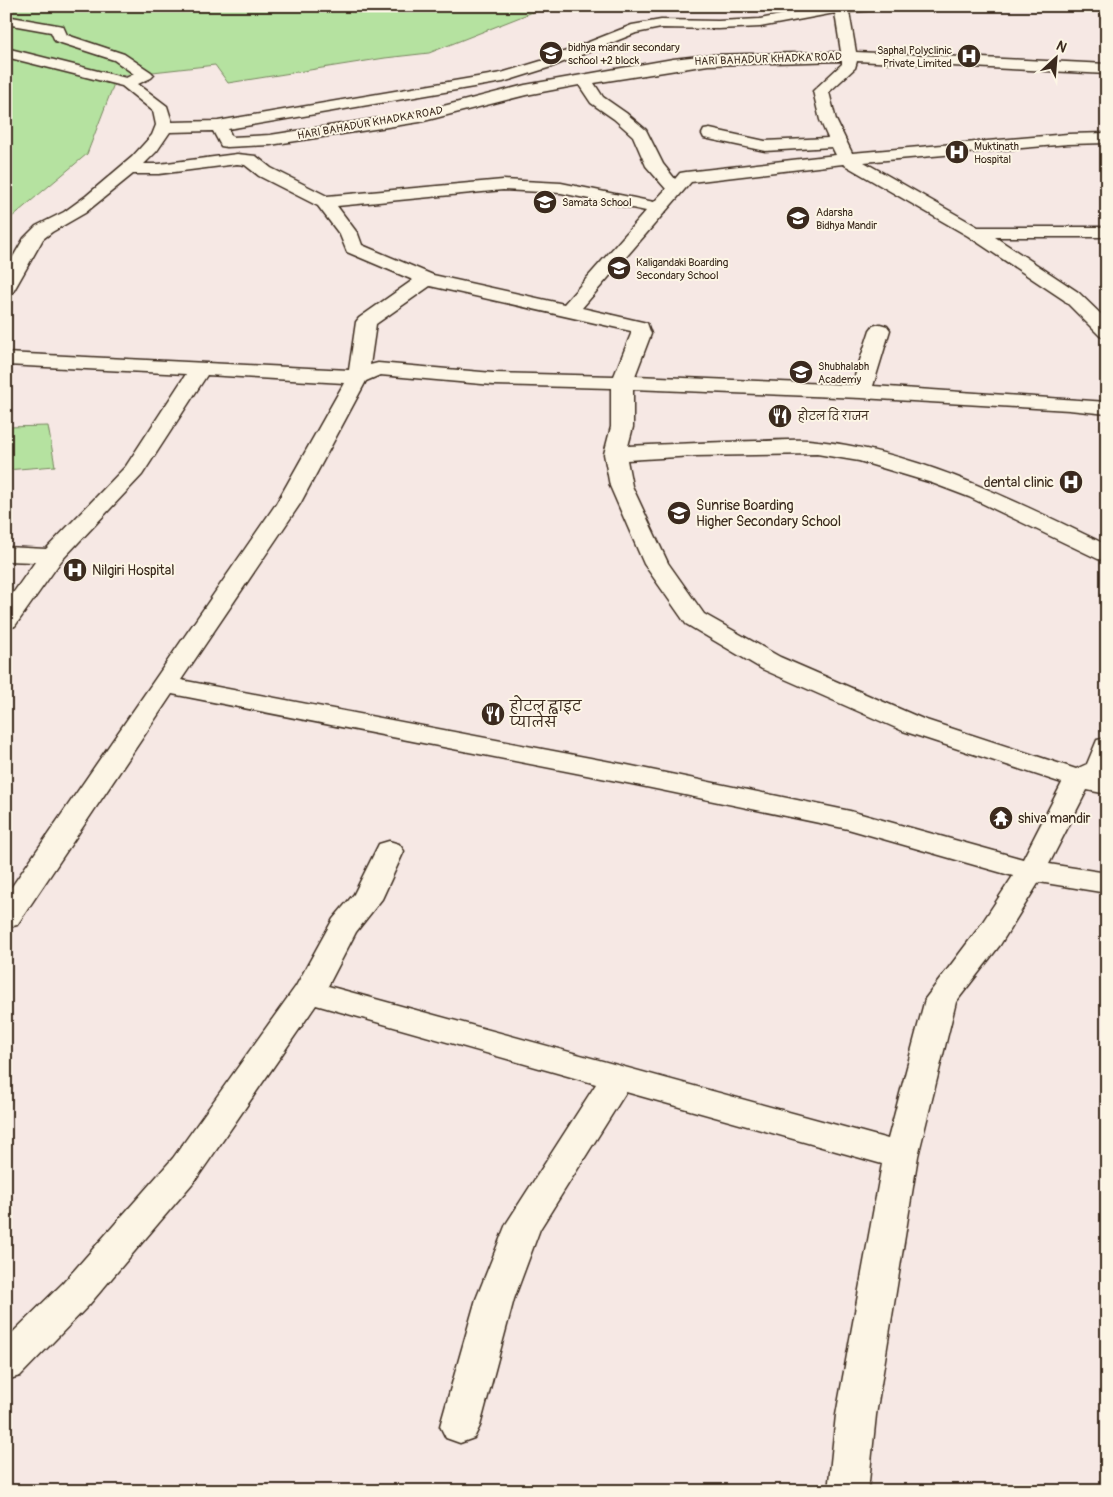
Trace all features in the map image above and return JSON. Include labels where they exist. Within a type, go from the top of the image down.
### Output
[{"type":"street","points":[[164,127],[218,126],[503,77],[546,64],[632,28],[661,24],[718,25],[760,23],[840,7],[875,6]]},
{"type":"street","points":[[1104,6],[1107,13]]},
{"type":"street","points":[[840,7],[850,56],[850,65],[821,91],[828,120],[846,160],[974,232],[1071,296],[1107,332]]},
{"type":"street","points":[[6,20],[58,28],[60,38],[119,57],[146,75],[128,83]]},
{"type":"street","points":[[6,52],[128,83],[161,109],[164,127],[154,144],[100,193],[69,216],[42,230],[30,245],[6,288]]},
{"type":"street","name":"HARI BAHADUR KHADKA ROAD","points":[[218,126],[227,142],[270,140],[420,117],[525,90],[673,64],[708,60],[850,56],[1107,70]]},
{"type":"street","points":[[503,77],[525,90]]},
{"type":"street","points":[[584,80],[597,100],[620,116],[640,134],[654,166],[675,189]]},
{"type":"street","points":[[710,134],[765,146],[838,142]]},
{"type":"street","points":[[568,312],[686,177],[1068,139],[1107,138]]},
{"type":"street","points":[[128,169],[159,169],[237,159],[250,160],[265,172],[324,202],[349,234],[354,248],[427,279],[640,328],[641,334],[622,382],[622,427],[615,454],[621,486],[656,564],[695,619],[771,663],[913,725],[1078,779],[1107,785]]},
{"type":"street","points":[[324,202],[503,185],[561,188],[658,208]]},
{"type":"street","points":[[974,232],[1107,232]]},
{"type":"street","points":[[6,918],[288,504],[358,378],[366,322],[427,279]]},
{"type":"street","points":[[861,392],[866,374],[874,357],[880,330]]},
{"type":"street","points":[[6,359],[201,368],[358,378],[378,369],[493,379],[622,382],[861,392],[1069,404],[1107,408]]},
{"type":"street","points":[[6,621],[52,556],[134,470],[201,368]]},
{"type":"street","points":[[615,454],[694,449],[816,447],[862,455],[940,478],[977,492],[1107,554]]},
{"type":"street","points":[[6,554],[52,556]]},
{"type":"street","points":[[165,685],[627,774],[850,820],[1031,871],[1107,883]]},
{"type":"street","points":[[848,1491],[856,1416],[901,1156],[941,999],[988,937],[1031,871],[1078,779],[1097,770],[1102,764],[1107,746]]},
{"type":"street","points":[[6,1364],[76,1294],[185,1168],[309,992],[344,926],[366,899],[389,851]]},
{"type":"street","points":[[309,992],[617,1079],[901,1156]]},
{"type":"street","points":[[460,1426],[495,1299],[524,1224],[617,1079]]},
{"type":"green space","points":[[6,6],[548,6],[429,53],[385,58],[228,83],[215,65],[117,76],[87,154],[6,222]]},
{"type":"green space","points":[[48,426],[55,466],[6,470],[6,427]]},
{"type":"place","name":"bidhya mandir secondary school +2 block","points":[[551,53]]},
{"type":"place","name":"Saphal Polyclinic Private Limited","points":[[969,56]]},
{"type":"place","name":"Muktinath Hospital","points":[[957,152]]},
{"type":"place","name":"Samata School","points":[[545,202]]},
{"type":"place","name":"Adarsha Bidhya Mandir","points":[[798,218]]},
{"type":"place","name":"Kaligandaki Boarding Secondary School","points":[[619,268]]},
{"type":"place","name":"Shubhalabh Academy","points":[[801,372]]},
{"type":"place","name":"होटल दि राजन","points":[[780,416]]},
{"type":"place","name":"dental clinic","points":[[1071,482]]},
{"type":"place","name":"Sunrise Boarding Higher Secondary School","points":[[679,513]]},
{"type":"place","name":"Nilgiri Hospital","points":[[75,570]]},
{"type":"place","name":"होटल ह्वाइट प्यालेस","points":[[493,714]]},
{"type":"place","name":"shiva mandir","points":[[1001,818]]}]
